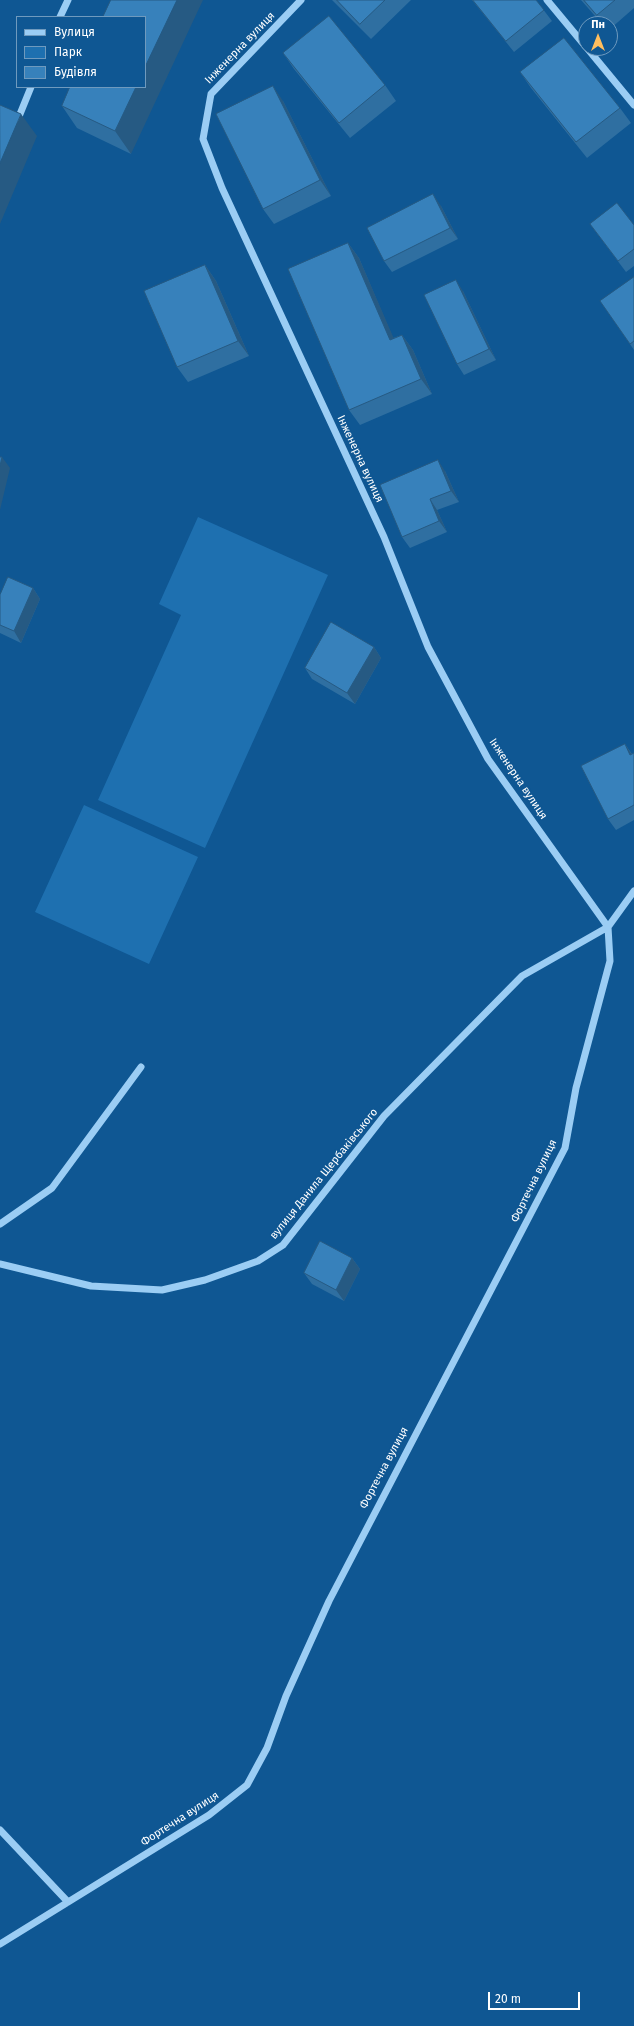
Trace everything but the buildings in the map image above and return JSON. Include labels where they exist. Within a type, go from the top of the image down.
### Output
[{"type":"street","points":[[60,16],[68,0]]},
{"type":"street","name":"Інженерна вулиця","points":[[301,0],[211,94],[203,139],[222,188],[384,537],[428,647],[488,759],[608,927]]},
{"type":"street","points":[[547,0],[578,38]]},
{"type":"street","points":[[593,56],[634,105]]},
{"type":"street","points":[[18,119],[31,88]]},
{"type":"street","points":[[608,927],[634,891]]},
{"type":"street","name":"вулиця Данила Щербаківського","points":[[0,1264],[91,1286],[162,1290],[205,1280],[258,1261],[283,1245],[384,1116],[522,976],[608,927]]},
{"type":"street","name":"Фортечна вулиця","points":[[0,1944],[209,1815],[247,1785],[268,1748],[286,1696],[329,1601],[565,1148],[576,1088],[610,961],[608,927]]},
{"type":"street","points":[[0,1224],[52,1188],[141,1067]]},
{"type":"street","points":[[0,1830],[68,1902]]},
{"type":"green space","points":[[198,517],[328,575],[205,848],[98,800],[181,615],[159,604]]},
{"type":"green space","points":[[84,805],[198,857],[149,964],[35,912]]}]
